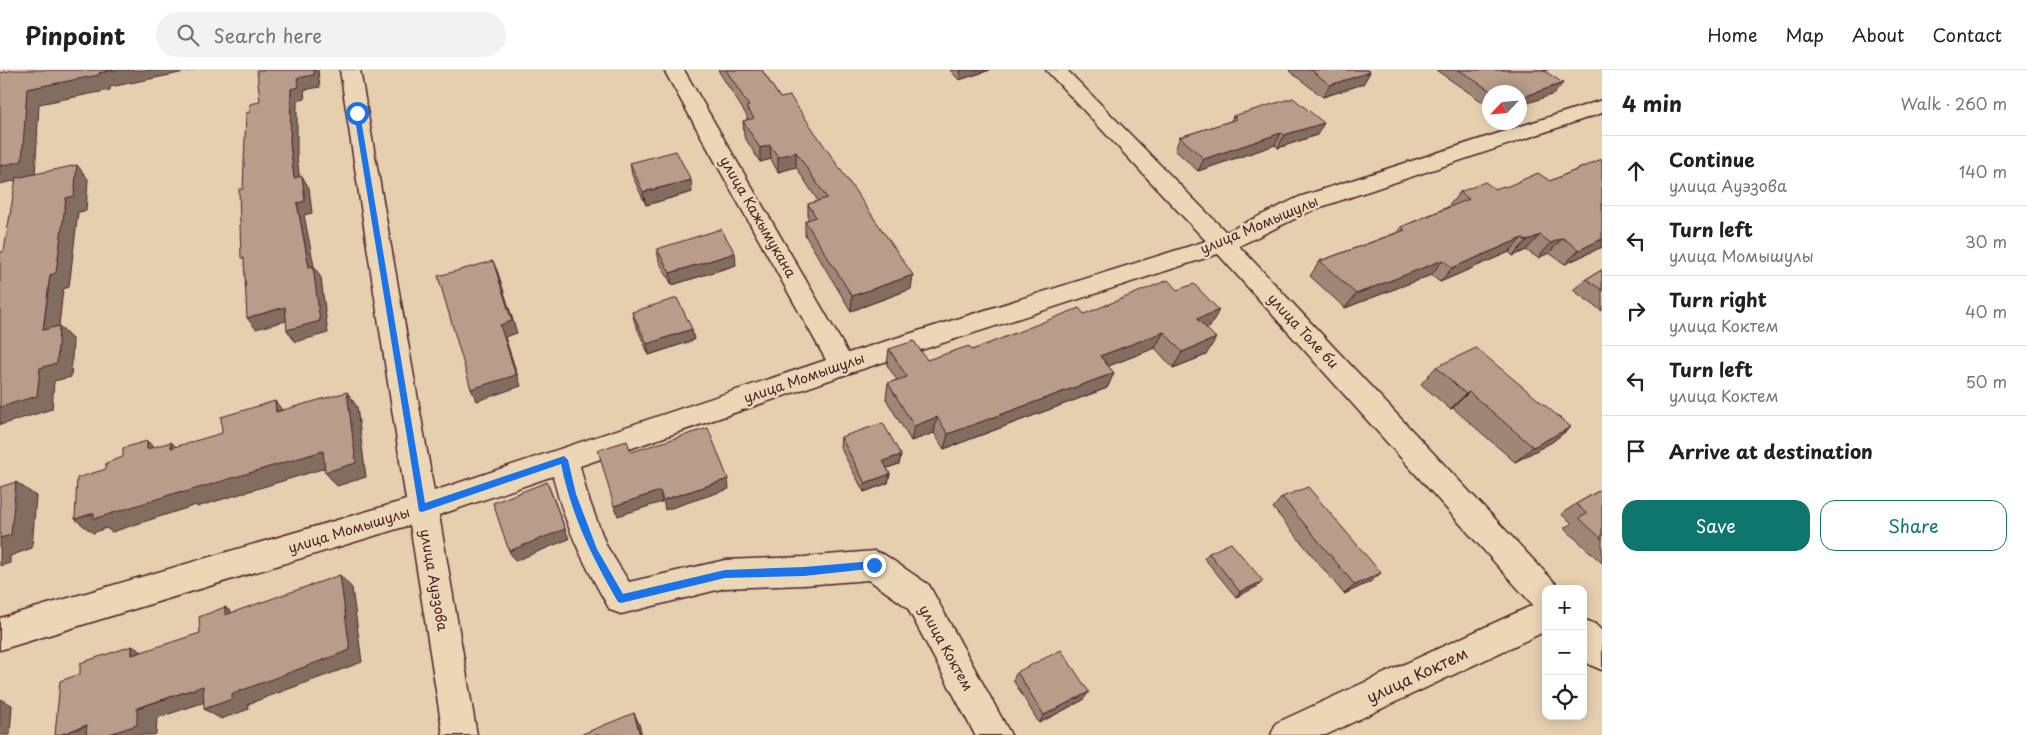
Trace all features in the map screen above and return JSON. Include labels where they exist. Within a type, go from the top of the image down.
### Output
[{"type":"street","name":"улица Ауэзова","points":[[350,70],[460,735]]},
{"type":"street","name":"улица Кажымукана","points":[[674,70],[842,365]]},
{"type":"street","name":"улица Толе би","points":[[1056,70],[1223,244],[1542,592]]},
{"type":"street","name":"улица Момышулы","points":[[0,634],[422,508],[842,365],[1223,244],[1307,203],[1602,106]]},
{"type":"street","name":"улица Коктем","points":[[564,460],[572,494],[594,551],[621,599],[725,574],[804,571],[874,565],[918,596],[994,735]]},
{"type":"street","name":"улица Коктем","points":[[1288,735],[1542,617]]},
{"type":"street","points":[[1587,639],[1602,654]]},
{"type":"building","points":[[13,70],[113,70],[99,73],[99,75],[27,89],[22,161],[0,166],[0,73]]},
{"type":"building","points":[[257,70],[314,70],[314,75],[297,78],[299,87],[291,89],[290,144],[294,178],[302,176],[305,201],[297,203],[309,267],[313,266],[320,321],[287,330],[285,307],[247,318],[244,258],[241,258],[239,189],[243,189],[246,113],[250,112],[250,104],[260,102]]},
{"type":"building","points":[[726,70],[762,70],[780,98],[790,96],[913,275],[852,296],[805,221],[816,217],[808,204],[827,198],[796,152],[778,157],[770,145],[760,148],[743,121],[754,118],[746,107],[749,106]]},
{"type":"building","points":[[1311,70],[1367,70],[1370,72],[1330,85]]},
{"type":"building","points":[[1459,70],[1543,70],[1563,83],[1527,96],[1527,85],[1482,85]]},
{"type":"building","points":[[1293,98],[1324,123],[1284,135],[1281,133],[1204,159],[1180,137],[1237,119],[1233,116]]},
{"type":"building","points":[[676,151],[691,180],[643,192],[630,163]]},
{"type":"building","points":[[1602,159],[1602,239],[1579,250],[1563,238],[1551,243],[1540,235],[1526,241],[1522,238],[1452,268],[1443,260],[1356,294],[1320,261],[1405,230],[1401,227],[1469,199],[1460,192],[1485,182],[1495,189],[1506,187],[1538,173],[1550,181]]},
{"type":"building","points":[[77,165],[74,196],[66,198],[56,273],[50,275],[43,330],[59,326],[57,363],[40,368],[37,396],[0,407],[0,255],[4,251],[16,178]]},
{"type":"building","points":[[721,229],[735,253],[670,273],[657,249]]},
{"type":"building","points":[[493,261],[512,321],[500,325],[516,375],[471,389],[438,276]]},
{"type":"building","points":[[1602,270],[1602,290],[1586,279]]},
{"type":"building","points":[[1168,280],[1177,290],[1194,284],[1219,310],[1197,319],[1216,338],[1182,352],[1164,332],[1100,356],[1114,373],[948,434],[937,417],[914,426],[888,383],[907,377],[889,349],[914,341],[927,360],[969,346],[972,350],[1079,308],[1084,314]]},
{"type":"building","points":[[677,298],[692,329],[647,344],[632,312]]},
{"type":"building","points":[[1476,348],[1571,427],[1533,447],[1469,392],[1466,394],[1436,367]]},
{"type":"building","points":[[347,392],[356,463],[325,472],[323,451],[182,493],[182,491],[94,519],[94,513],[75,519],[77,478],[106,469],[106,463],[123,457],[123,448],[147,441],[147,449],[171,442],[171,448],[222,433],[221,417],[275,401],[276,412]]},
{"type":"building","points":[[883,423],[901,455],[883,461],[890,474],[865,483],[841,437]]},
{"type":"building","points":[[708,428],[728,479],[663,500],[660,491],[614,506],[598,450],[627,441],[631,452]]},
{"type":"building","points":[[16,482],[11,535],[0,538],[0,487]]},
{"type":"building","points":[[547,482],[565,529],[509,551],[493,503]]},
{"type":"building","points":[[1308,487],[1381,573],[1355,585],[1282,497]]},
{"type":"building","points":[[1602,489],[1602,539],[1579,518],[1587,514],[1576,504]]},
{"type":"building","points":[[1231,543],[1263,581],[1240,592],[1209,553]]},
{"type":"building","points":[[340,575],[350,650],[232,694],[232,699],[204,709],[203,686],[137,708],[137,725],[106,735],[86,735],[87,725],[55,735],[60,681],[80,674],[80,663],[132,646],[132,655],[200,633],[199,617],[225,607],[225,615]]},
{"type":"building","points":[[1061,650],[1089,692],[1044,715],[1017,672]]},
{"type":"building","points":[[634,713],[640,735],[580,735]]},
{"type":"route","points":[[357,113],[422,508],[564,460],[572,494],[594,551],[621,599],[725,574],[804,571],[874,565]]}]
